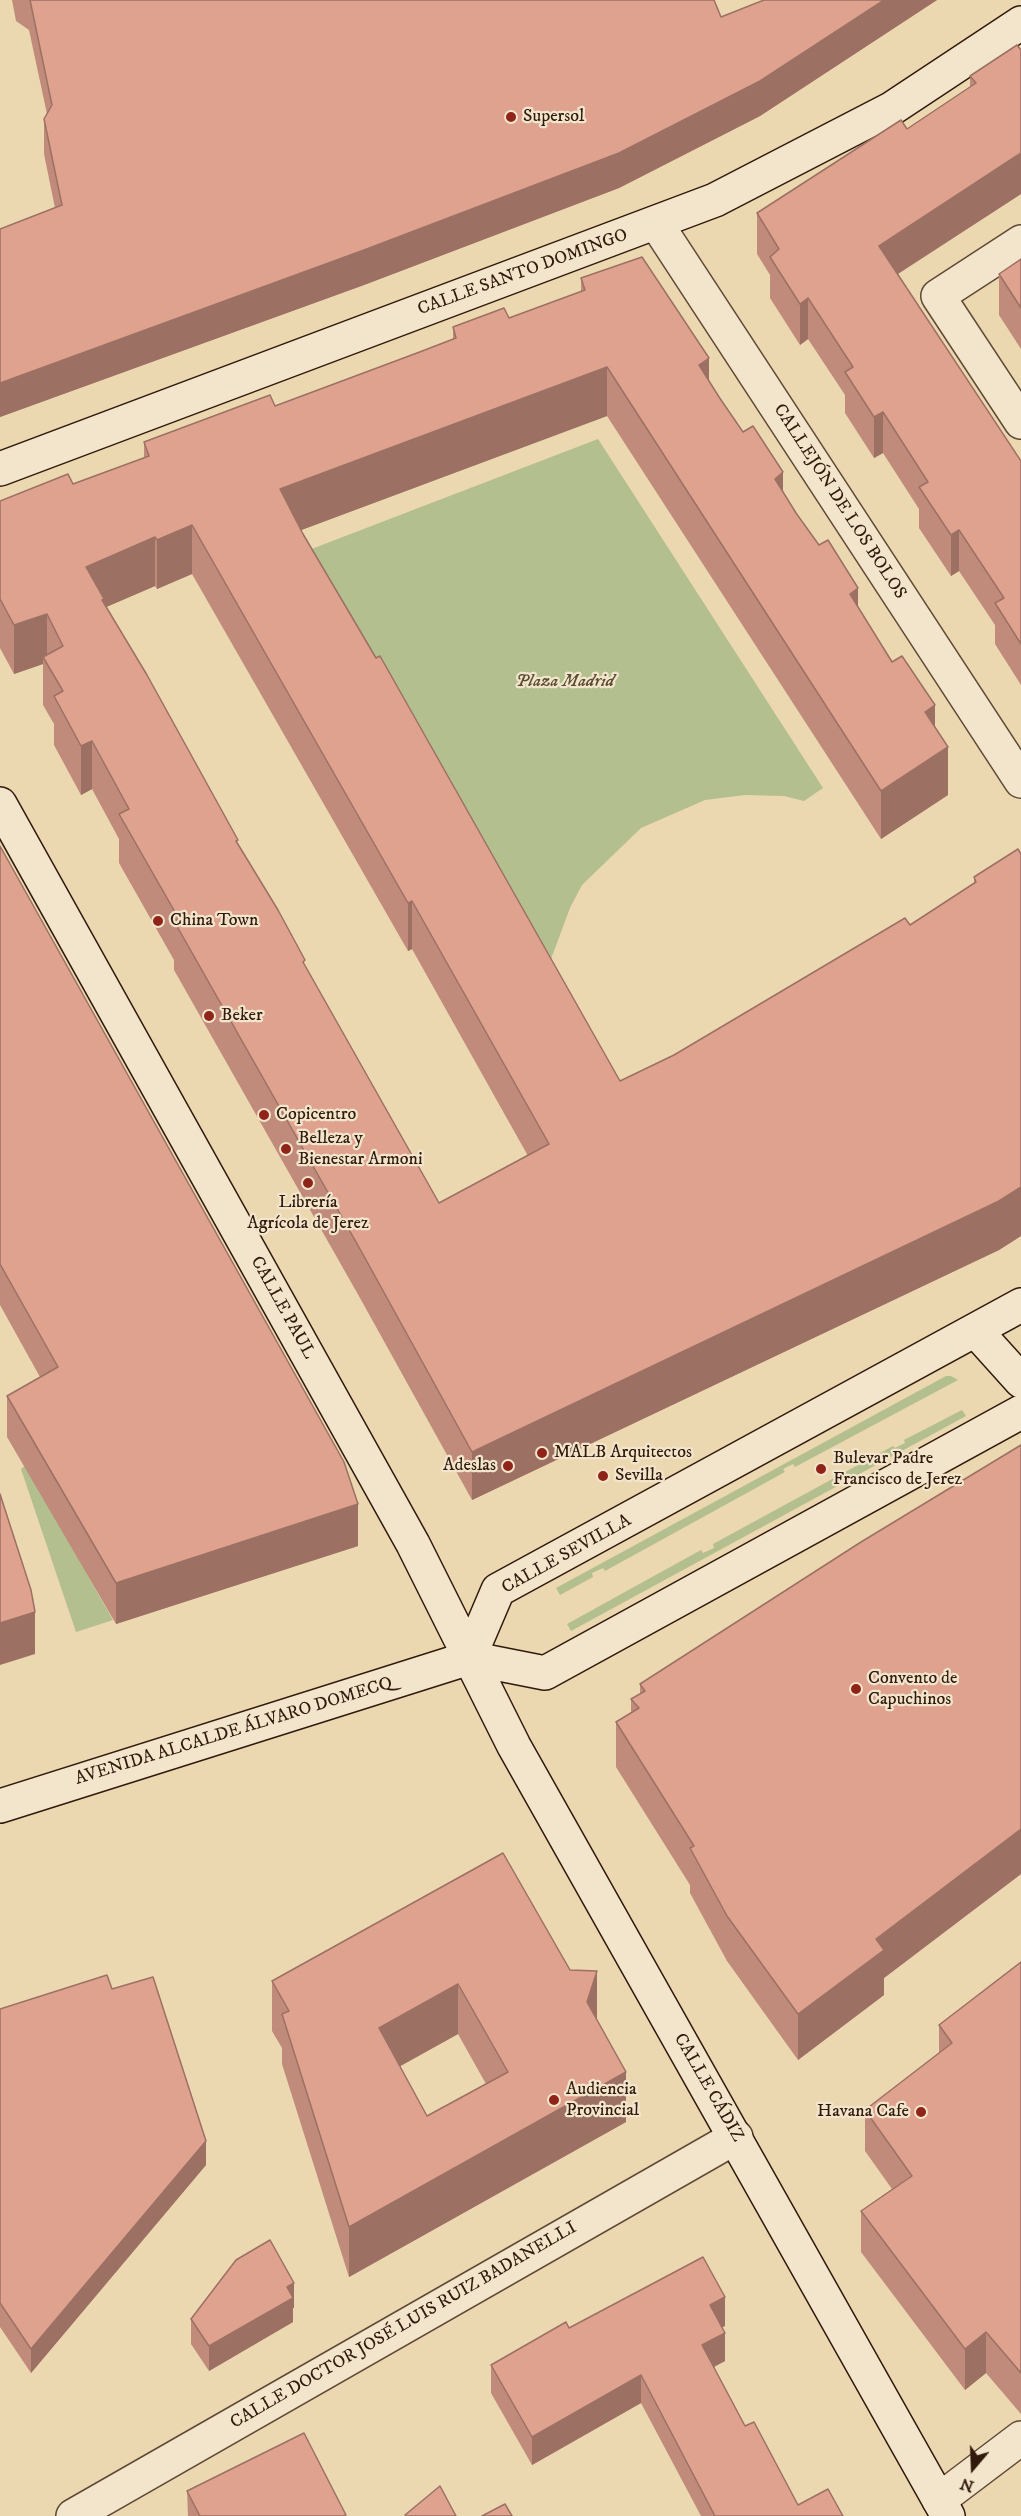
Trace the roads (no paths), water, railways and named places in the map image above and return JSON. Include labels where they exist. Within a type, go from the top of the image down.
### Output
[{"type":"street","name":"CALLE SANTO DOMINGO","points":[[0,469],[715,200],[891,109],[1021,23]]},
{"type":"street","name":"CALLEJÓN DE LOS BOLOS","points":[[656,224],[1021,781]]},
{"type":"street","points":[[1021,242],[938,296],[1021,423]]},
{"type":"street","name":"CALLE PAUL","points":[[0,804],[413,1544],[469,1658]]},
{"type":"street","name":"CALLE SEVILLA","points":[[469,1658],[498,1590],[1021,1305]]},
{"type":"street","points":[[976,1331],[1021,1381]]},
{"type":"street","points":[[469,1658],[544,1673],[1021,1413]]},
{"type":"street","name":"AVENIDA ALCALDE ÁLVARO DOMECQ","points":[[0,1806],[469,1658]]},
{"type":"street","name":"CALLE CÁDIZ","points":[[469,1658],[514,1746],[944,2508]]},
{"type":"street","name":"CALLE DOCTOR JOSÉ LUIS RUIZ BADANELLI","points":[[73,2516],[736,2138]]},
{"type":"street","points":[[944,2508],[1021,2438]]},
{"type":"place","name":"Supersol","points":[[511,117]]},
{"type":"place","name":"China Town","points":[[158,921]]},
{"type":"place","name":"Beker","points":[[209,1016]]},
{"type":"place","name":"Copicentro","points":[[264,1115]]},
{"type":"place","name":"Belleza y Bienestar Armoni","points":[[286,1149]]},
{"type":"place","name":"Librería Agrícola de Jerez","points":[[308,1183]]},
{"type":"place","name":"MALB Arquitectos","points":[[542,1453]]},
{"type":"place","name":"Adeslas","points":[[508,1466]]},
{"type":"place","name":"Bulevar Padre Francisco de Jerez","points":[[821,1469]]},
{"type":"place","name":"Sevilla","points":[[603,1476]]},
{"type":"place","name":"Convento de Capuchinos","points":[[856,1689]]},
{"type":"place","name":"Audiencia Provincial","points":[[554,2100]]},
{"type":"place","name":"Havana Cafe","points":[[921,2112]]},
{"type":"park label","name":"Plaza Madrid","points":[[565,682]]}]
